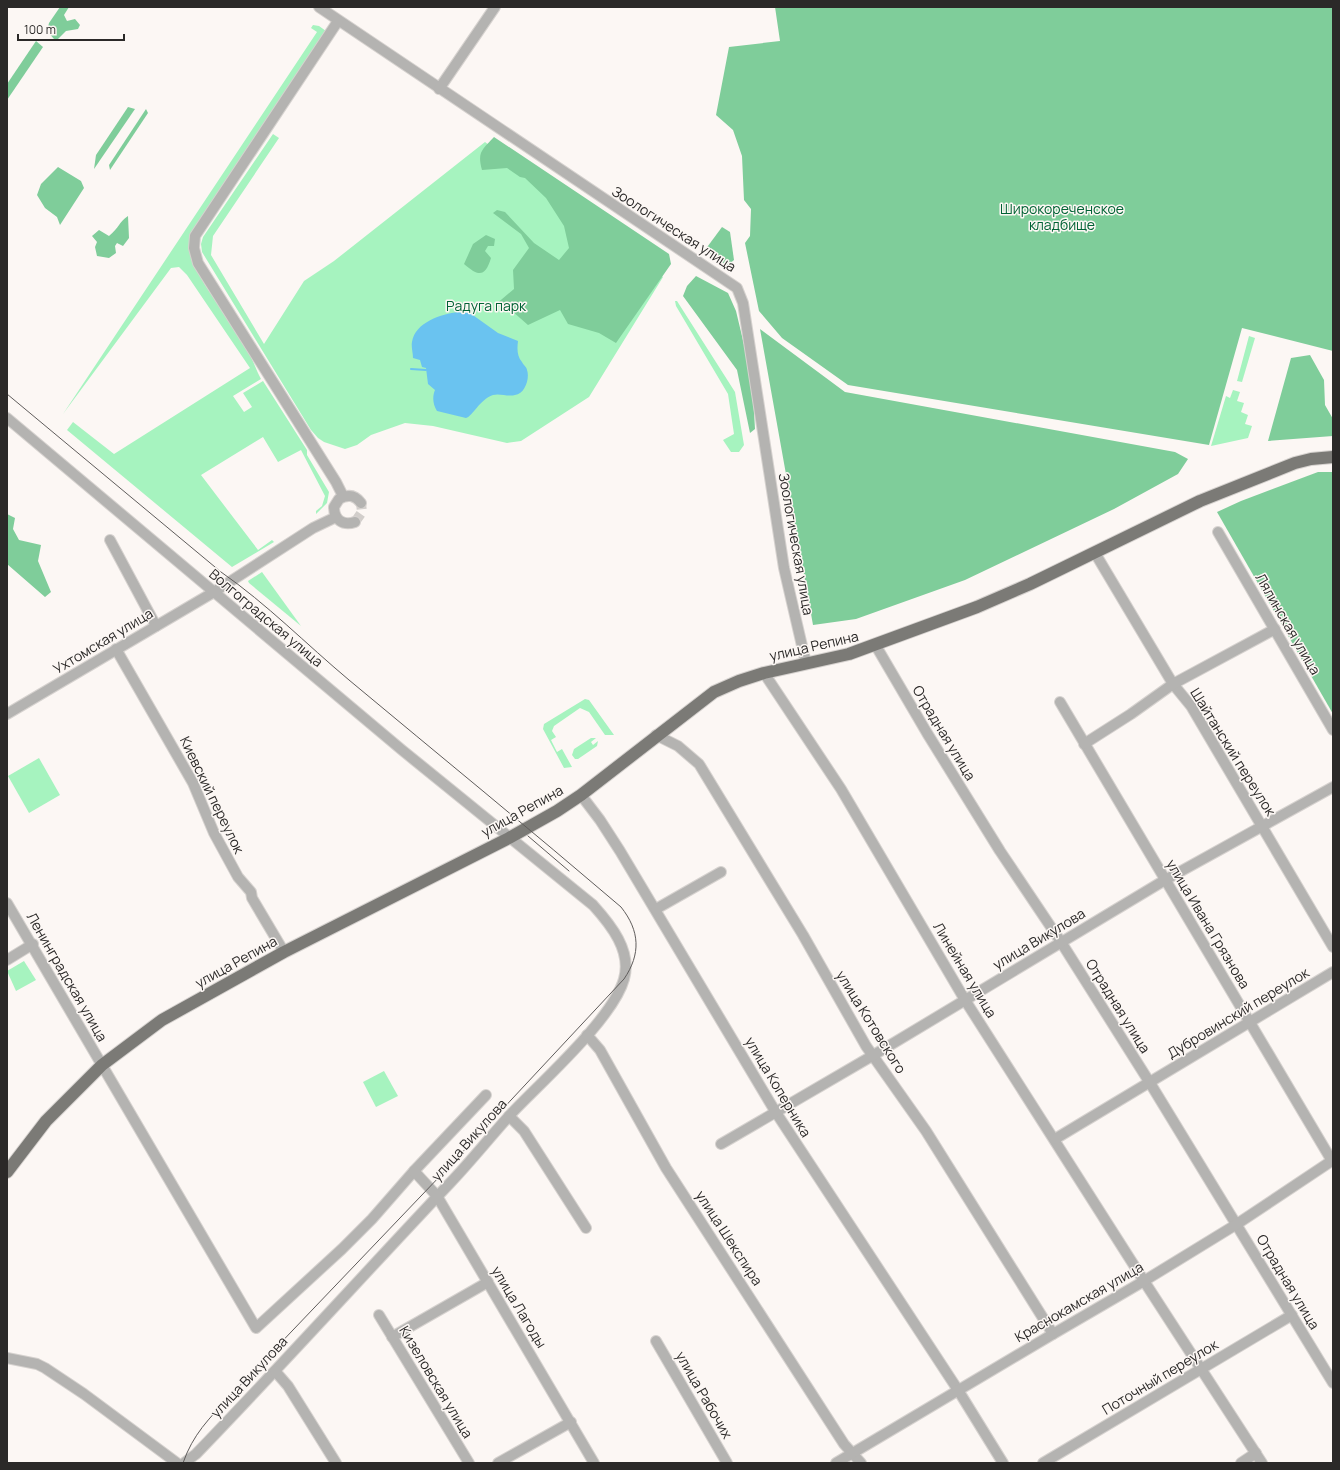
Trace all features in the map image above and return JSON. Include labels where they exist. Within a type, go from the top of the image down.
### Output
[{"type":"main road","name":"улица Репина","points":[[7,1172],[46,1121],[102,1065],[162,1020],[284,952],[509,838],[581,795],[656,735],[714,692],[739,681],[764,673],[849,654],[876,646],[977,607],[1030,584],[1200,501],[1295,463],[1311,459],[1333,457]]},
{"type":"street","name":"Зоологическая улица","points":[[319,7],[737,288],[743,304],[784,568],[806,663]]},
{"type":"street","points":[[439,89],[495,7]]},
{"type":"street","points":[[338,21],[195,236],[194,248],[198,263],[336,482],[343,496]]},
{"type":"street","name":"Волгоградская улица","points":[[7,418],[509,838]]},
{"type":"street","points":[[355,522],[344,523],[336,517],[334,512],[336,503],[343,496],[353,496],[361,503]]},
{"type":"street","name":"Ухтомская улица","points":[[7,714],[214,592],[313,528],[336,517]]},
{"type":"street","name":"Лялинская улица","points":[[1218,532],[1333,730]]},
{"type":"street","points":[[110,540],[156,626]]},
{"type":"street","name":"Шайтанский переулок","points":[[1095,553],[1173,684],[1191,706],[1263,825],[1333,947]]},
{"type":"street","points":[[1084,744],[1173,684],[1275,629]]},
{"type":"street","name":"Отрадная улица","points":[[876,646],[1000,851],[1061,942],[1150,1083],[1333,1383]]},
{"type":"street","name":"Киевский переулок","points":[[116,649],[194,783],[214,833],[238,877],[251,892],[252,898],[284,952]]},
{"type":"street","name":"Линейная улица","points":[[764,673],[841,789],[965,1000],[1262,1463]]},
{"type":"street","name":"улица Ивана Грязнова","points":[[1060,702],[1332,1161]]},
{"type":"street","name":"улица Котовского","points":[[656,735],[678,746],[699,764],[803,935],[872,1056],[926,1131],[1053,1334]]},
{"type":"street","name":"улица Викулова","points":[[721,1144],[774,1111],[872,1056],[1165,880],[1333,787]]},
{"type":"street","name":"улица Коперника","points":[[581,795],[600,820],[656,909],[774,1111],[958,1390],[1003,1463]]},
{"type":"street","name":"улица Викулова","points":[[184,1463],[194,1458],[438,1196],[509,1116],[587,1035],[612,1005],[622,986],[626,972],[625,962],[620,943],[605,918],[594,905],[509,838]]},
{"type":"street","points":[[656,909],[720,872]]},
{"type":"street","name":"Ленинградская улица","points":[[7,903],[33,944],[215,1260],[256,1328],[342,1249],[372,1219],[414,1171]]},
{"type":"street","points":[[7,960],[33,944]]},
{"type":"street","name":"Дубровинский переулок","points":[[1055,1139],[1333,972]]},
{"type":"street","name":"улица Шекспира","points":[[587,1035],[600,1050],[666,1168],[844,1444],[861,1463]]},
{"type":"street","points":[[414,1171],[486,1095]]},
{"type":"street","points":[[509,1116],[524,1131],[586,1228]]},
{"type":"street","name":"Краснокамская улица","points":[[836,1463],[1144,1281],[1237,1224],[1332,1161]]},
{"type":"street","name":"улица Лагоды","points":[[414,1171],[438,1196],[594,1463]]},
{"type":"street","points":[[392,1337],[488,1282]]},
{"type":"street","name":"Кизеловская улица","points":[[379,1315],[469,1463]]},
{"type":"street","name":"Поточный переулок","points":[[1043,1463],[1292,1315]]},
{"type":"street","name":"улица Рабочих","points":[[656,1341],[727,1463]]},
{"type":"street","points":[[7,1358],[37,1364],[45,1368],[84,1394],[177,1463]]},
{"type":"street","points":[[275,1371],[288,1386],[336,1463]]},
{"type":"street","points":[[498,1463],[571,1422]]},
{"type":"street","points":[[1241,1463],[1256,1453]]},
{"type":"green space","points":[[60,7],[69,7],[64,15],[67,21],[75,19],[80,25],[78,29],[66,31],[58,39],[54,39],[47,31],[49,23]]},
{"type":"green space","name":"Широкореченское кладбище","points":[[775,7],[1333,7],[1333,351],[1242,328],[1209,445],[848,385],[782,338],[759,311],[745,243],[750,236],[751,209],[744,200],[742,156],[733,130],[716,115],[729,47],[780,41]]},
{"type":"green space","points":[[313,25],[319,26],[326,31],[190,249],[199,275],[250,354],[261,379],[233,396],[244,412],[252,407],[243,393],[263,381],[307,450],[307,455],[329,492],[327,503],[316,514],[316,511],[322,506],[325,496],[301,450],[278,462],[263,437],[201,475],[258,550],[272,540],[274,542],[232,567],[67,430],[73,422],[114,454],[250,368],[187,275],[179,267],[171,268],[63,414],[317,32],[311,28]]},
{"type":"green space","points":[[36,41],[43,47],[7,100],[7,84]]},
{"type":"green space","points":[[128,107],[135,109],[94,169],[96,155]]},
{"type":"green space","points":[[146,109],[148,113],[110,170],[109,165]]},
{"type":"green space","name":"Радуга парк","points":[[273,134],[279,138],[213,236],[211,255],[264,344],[304,281],[334,261],[485,142],[663,277],[589,397],[521,441],[507,443],[433,426],[405,423],[371,435],[357,445],[345,449],[324,442],[311,430],[202,252],[201,244],[203,237]]},
{"type":"green space","points":[[494,137],[669,254],[671,264],[616,343],[599,333],[568,324],[560,310],[528,325],[512,311],[495,305],[514,289],[513,270],[529,248],[521,234],[493,213],[497,210],[505,212],[534,243],[559,260],[569,248],[564,226],[546,198],[525,178],[520,177],[507,168],[482,170],[480,155],[486,145]]},
{"type":"green space","points":[[58,167],[81,181],[84,188],[60,225],[57,217],[45,208],[37,195],[41,184]]},
{"type":"green space","points":[[128,216],[129,238],[123,246],[117,243],[115,246],[116,253],[109,258],[97,256],[95,247],[97,242],[92,236],[99,230],[109,236]]},
{"type":"green space","points":[[722,227],[730,232],[734,260],[727,266],[705,250]]},
{"type":"green space","points":[[486,235],[495,239],[494,246],[488,246],[485,251],[491,258],[486,269],[484,272],[477,273],[464,264],[473,244]]},
{"type":"green space","points":[[696,276],[728,293],[736,311],[752,378],[755,429],[750,433],[737,370],[683,296],[687,286]]},
{"type":"green space","points":[[675,301],[677,301],[735,392],[744,445],[739,452],[731,452],[723,440],[734,434],[728,394],[676,306]]},
{"type":"green space","points":[[760,329],[845,392],[1175,452],[1188,459],[1178,474],[1114,509],[965,580],[856,619],[813,625]]},
{"type":"green space","points":[[1249,336],[1255,338],[1242,382],[1237,381]]},
{"type":"green space","points":[[1310,355],[1324,380],[1325,405],[1333,419],[1333,436],[1268,441],[1291,358]]},
{"type":"green space","points":[[1233,390],[1240,392],[1237,401],[1244,403],[1241,412],[1248,415],[1245,424],[1252,426],[1248,438],[1211,446],[1226,396],[1230,398]]},
{"type":"green space","points":[[1318,472],[1333,472],[1333,714],[1217,512],[1241,501]]},
{"type":"green space","points":[[7,514],[15,518],[13,529],[19,540],[41,545],[38,561],[51,592],[45,597],[7,564]]},
{"type":"green space","points":[[262,572],[301,626],[249,583],[248,581]]},
{"type":"green space","points":[[585,699],[589,700],[614,735],[605,735],[589,712],[580,708],[554,726],[552,731],[556,737],[551,740],[557,752],[562,749],[572,767],[564,768],[543,729],[544,724]]},
{"type":"green space","points":[[591,738],[596,738],[591,742],[593,745],[598,741],[597,746],[578,759],[575,759],[572,755],[574,749]]},
{"type":"green space","points":[[39,758],[60,795],[29,813],[8,776]]},
{"type":"green space","points":[[24,961],[36,980],[16,991],[7,971]]},
{"type":"green space","points":[[384,1071],[398,1096],[376,1107],[363,1082]]},
{"type":"water","points":[[458,312],[470,313],[498,333],[518,341],[518,355],[528,373],[526,385],[522,392],[519,394],[498,394],[488,397],[469,417],[466,418],[437,411],[433,401],[435,390],[428,384],[426,368],[422,367],[420,360],[413,358],[412,348],[414,335],[424,324],[437,317]]},
{"type":"waterway","points":[[411,369],[426,370]]},
{"type":"tunnel","points":[[355,522],[362,512],[361,503]]},
{"type":"tram line","points":[[7,394],[221,572],[254,597],[349,680],[621,907],[632,925],[635,934],[636,952],[630,970],[624,979],[442,1174],[229,1397],[202,1427],[183,1463]]},
{"type":"tram line","points":[[528,836],[569,871]]}]
